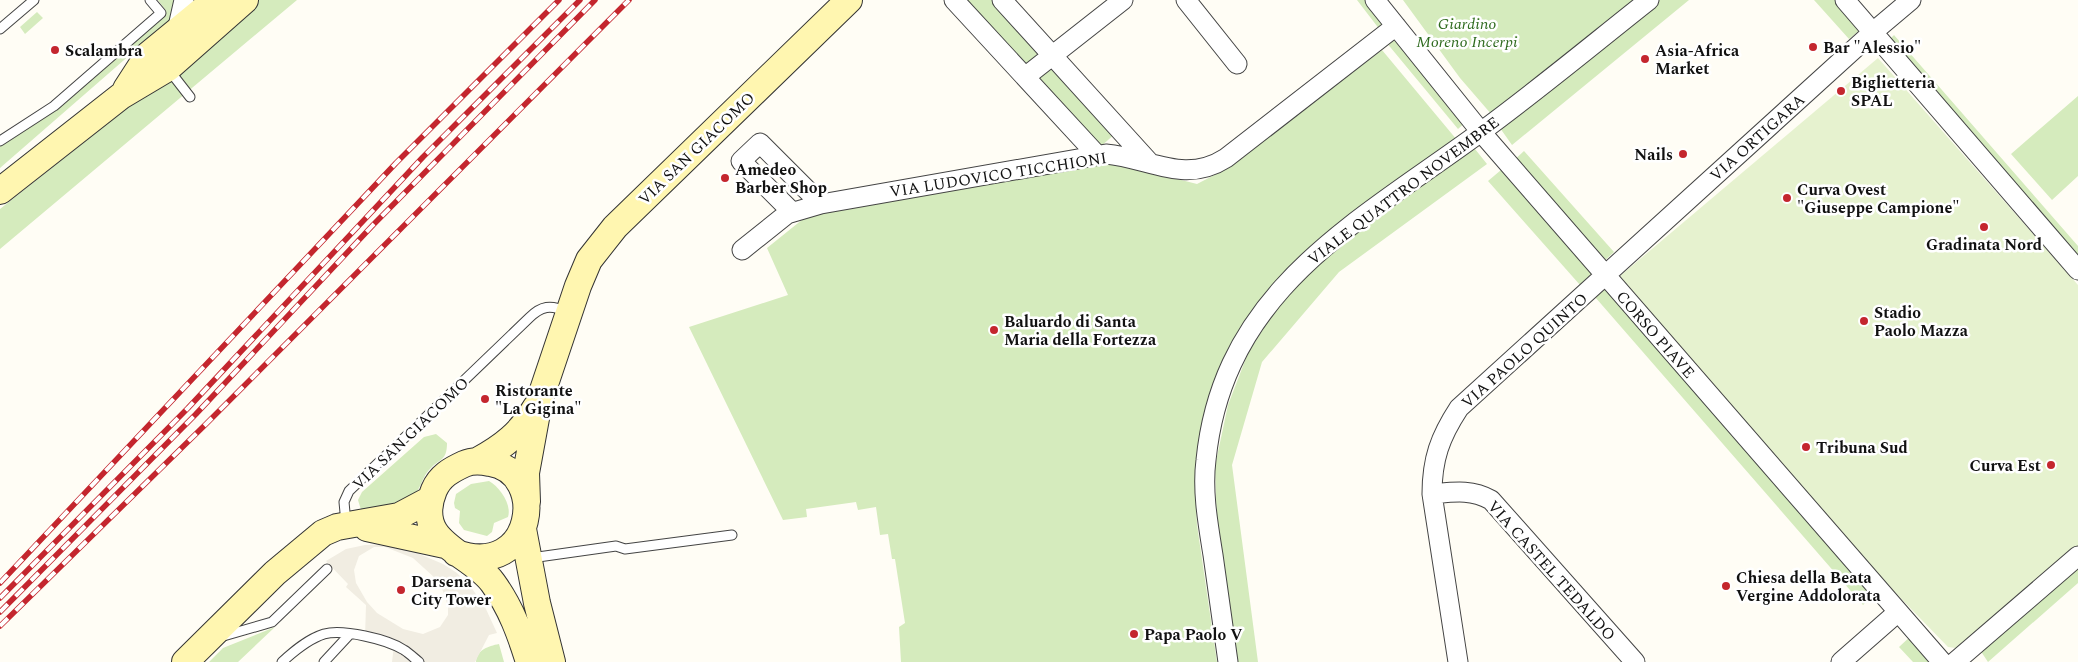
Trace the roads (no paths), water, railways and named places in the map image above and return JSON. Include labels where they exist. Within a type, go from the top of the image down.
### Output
[{"type":"main road","points":[[122,96],[169,22],[214,0]]},
{"type":"main road","points":[[0,191],[122,96],[168,68],[245,0]]},
{"type":"main road","name":"VIA SAN GIACOMO","points":[[527,502],[526,473],[539,402],[568,313],[589,260],[615,227],[849,0]]},
{"type":"main road","name":"VIA SAN GIACOMO","points":[[477,461],[502,448],[527,422],[539,402]]},
{"type":"main road","points":[[346,526],[394,533],[450,549],[468,557],[483,558],[500,554],[515,542],[523,529],[527,516],[527,502],[522,488],[515,478],[494,463],[469,462],[449,470],[437,483],[431,499],[430,512],[433,529],[450,549],[479,567],[493,582],[515,617],[529,662]]},
{"type":"main road","points":[[185,662],[275,573],[316,538],[330,529],[399,516],[431,499]]},
{"type":"main road","points":[[523,529],[528,559],[552,662]]},
{"type":"street","points":[[169,22],[184,0]]},
{"type":"street","points":[[954,0],[1097,155]]},
{"type":"street","points":[[1002,0],[1149,162]]},
{"type":"street","points":[[1025,77],[1123,0]]},
{"type":"street","points":[[1186,0],[1237,64]]},
{"type":"street","name":"CORSO PIAVE","points":[[1375,0],[1481,132],[1942,662]]},
{"type":"street","name":"VIALE QUATTRO NOVEMBRE","points":[[1228,662],[1209,530],[1205,468],[1217,402],[1239,348],[1248,332],[1270,302],[1314,254],[1481,132],[1649,0]]},
{"type":"street","points":[[1845,0],[2078,270]]},
{"type":"street","name":"VIA ORTIGARA","points":[[1606,276],[1873,32],[1911,0]]},
{"type":"street","name":"VIA LUDOVICO TICCHIONI","points":[[742,250],[779,219],[792,212],[821,204],[1097,155],[1114,155],[1149,162],[1173,170],[1184,171],[1209,168],[1396,26]]},
{"type":"street","points":[[792,212],[741,161],[760,143],[821,204]]},
{"type":"street","name":"VIA PAOLO QUINTO","points":[[1458,662],[1432,494],[1432,470],[1437,449],[1447,427],[1459,408],[1606,276]]},
{"type":"street","name":"VIA CASTEL TEDALDO","points":[[1432,494],[1465,491],[1478,493],[1490,500],[1635,662]]},
{"type":"street","points":[[1955,662],[2078,556]]},
{"type":"street","points":[[1841,662],[1898,612]]},
{"type":"lane","points":[[0,29],[34,0]]},
{"type":"lane","points":[[0,141],[54,106],[169,22],[150,0]]},
{"type":"lane","points":[[168,68],[190,97]]},
{"type":"lane","name":"VIA SAN GIACOMO","points":[[346,526],[344,502],[350,492],[529,318],[540,308],[552,306],[568,313]]},
{"type":"lane","points":[[528,559],[607,547],[616,546],[625,549],[732,535]]},
{"type":"lane","points":[[208,640],[272,622],[327,569]]},
{"type":"lane","points":[[515,617],[519,662]]},
{"type":"lane","points":[[282,662],[308,641],[325,634],[350,634],[386,642],[404,650],[419,662]]},
{"type":"lane","points":[[324,662],[350,634]]},
{"type":"railway","points":[[0,583],[396,163],[559,0]]},
{"type":"railway","points":[[0,598],[188,408],[423,157],[580,0]]},
{"type":"railway","points":[[0,612],[196,414],[373,225],[595,0]]},
{"type":"railway","points":[[0,626],[206,424],[629,0]]},
{"type":"place","name":"Bar \"Alessio\"","points":[[1813,47]]},
{"type":"place","name":"Scalambra","points":[[55,50]]},
{"type":"place","name":"Asia-Africa Market","points":[[1645,59]]},
{"type":"place","name":"Biglietteria SPAL","points":[[1841,91]]},
{"type":"place","name":"Nails","points":[[1683,154]]},
{"type":"place","name":"Amedeo Barber Shop","points":[[725,178]]},
{"type":"place","name":"Curva Ovest \"Giuseppe Campione\"","points":[[1787,198]]},
{"type":"place","name":"Gradinata Nord","points":[[1984,227]]},
{"type":"place","name":"Stadio Paolo Mazza","points":[[1864,321]]},
{"type":"place","name":"Baluardo di Santa Maria della Fortezza","points":[[994,330]]},
{"type":"place","name":"Ristorante \"La Gigina\"","points":[[485,399]]},
{"type":"place","name":"Tribuna Sud","points":[[1806,447]]},
{"type":"place","name":"Curva Est","points":[[2051,465]]},
{"type":"place","name":"Chiesa della Beata Vergine Addolorata","points":[[1726,586]]},
{"type":"place","name":"Darsena City Tower","points":[[401,590]]},
{"type":"place","name":"Papa Paolo V","points":[[1134,634]]},
{"type":"park label","name":"Giardino Moreno Incerpi","points":[[1467,32]]}]
